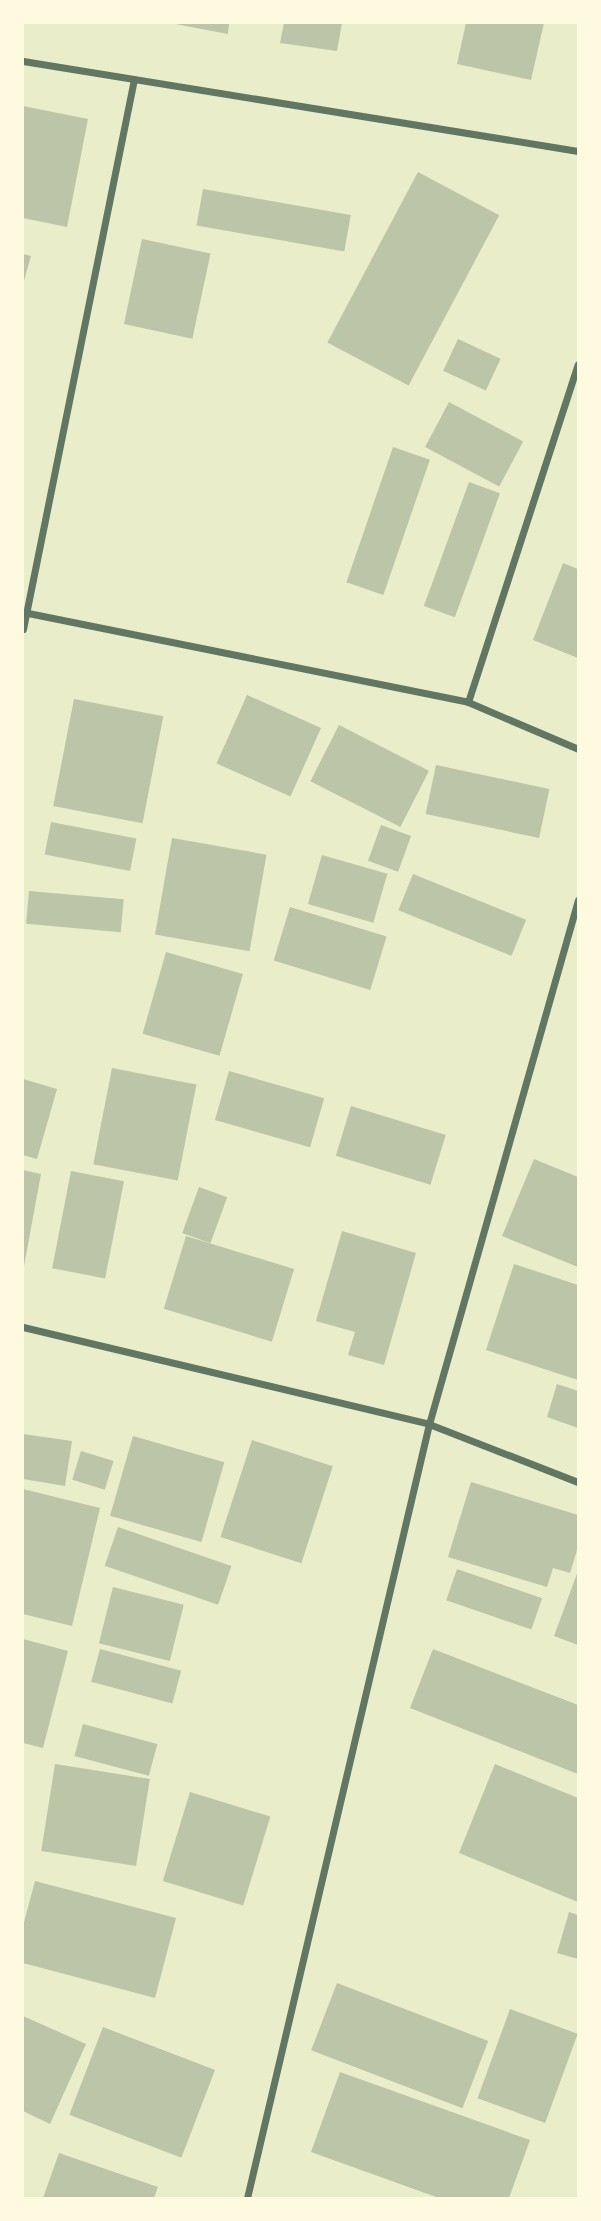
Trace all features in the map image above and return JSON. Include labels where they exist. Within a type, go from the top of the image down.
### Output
[{"type":"street","points":[[23,61],[578,151]]},
{"type":"street","points":[[23,629],[134,79]]},
{"type":"street","points":[[468,702],[578,364]]},
{"type":"street","points":[[25,612],[468,702],[578,749]]},
{"type":"street","points":[[247,2198],[429,1424],[578,900]]},
{"type":"street","points":[[23,1327],[429,1424],[578,1482]]},
{"type":"building","points":[[170,23],[229,23],[228,34]]},
{"type":"building","points":[[284,23],[342,23],[337,51],[280,43]]},
{"type":"building","points":[[466,23],[544,23],[531,80],[457,64]]},
{"type":"building","points":[[23,106],[88,119],[67,227],[23,218]]},
{"type":"building","points":[[418,172],[499,215],[409,386],[327,342]]},
{"type":"building","points":[[203,189],[351,215],[344,251],[197,225]]},
{"type":"building","points":[[142,239],[210,254],[192,339],[124,324]]},
{"type":"building","points":[[23,254],[31,256],[23,284]]},
{"type":"building","points":[[458,339],[501,359],[486,391],[443,371]]},
{"type":"building","points":[[449,402],[523,441],[499,486],[425,447]]},
{"type":"building","points":[[393,447],[430,460],[383,595],[346,582]]},
{"type":"building","points":[[469,482],[500,493],[455,617],[424,606]]},
{"type":"building","points":[[563,563],[578,569],[578,658],[533,640]]},
{"type":"building","points":[[247,695],[321,728],[290,796],[216,764]]},
{"type":"building","points":[[74,699],[163,716],[143,823],[53,806]]},
{"type":"building","points":[[339,725],[429,771],[400,827],[310,781]]},
{"type":"building","points":[[436,765],[549,789],[539,838],[426,814]]},
{"type":"building","points":[[51,822],[136,839],[130,871],[45,854]]},
{"type":"building","points":[[381,825],[411,836],[398,872],[368,861]]},
{"type":"building","points":[[172,838],[267,855],[250,951],[155,935]]},
{"type":"building","points":[[322,855],[387,874],[373,923],[308,904]]},
{"type":"building","points":[[413,874],[526,920],[512,956],[398,910]]},
{"type":"building","points":[[29,891],[124,899],[121,932],[26,924]]},
{"type":"building","points":[[290,907],[387,937],[370,990],[274,961]]},
{"type":"building","points":[[166,952],[243,974],[219,1056],[143,1034]]},
{"type":"building","points":[[112,1068],[196,1084],[178,1181],[93,1164]]},
{"type":"building","points":[[229,1071],[324,1098],[310,1147],[215,1120]]},
{"type":"building","points":[[23,1079],[57,1089],[37,1159],[23,1155]]},
{"type":"building","points":[[351,1106],[446,1135],[430,1185],[336,1156]]},
{"type":"building","points":[[534,1159],[578,1177],[578,1267],[502,1236]]},
{"type":"building","points":[[23,1170],[41,1174],[24,1266],[23,1266]]},
{"type":"building","points":[[71,1171],[124,1181],[105,1278],[52,1268]]},
{"type":"building","points":[[199,1187],[227,1197],[210,1243],[182,1233]]},
{"type":"building","points":[[342,1231],[416,1253],[384,1365],[348,1355],[355,1332],[316,1321]]},
{"type":"building","points":[[186,1236],[294,1269],[272,1342],[164,1309]]},
{"type":"building","points":[[514,1264],[578,1285],[578,1380],[486,1350]]},
{"type":"building","points":[[557,1384],[578,1391],[578,1428],[547,1417]]},
{"type":"building","points":[[23,1434],[72,1441],[65,1486],[23,1479]]},
{"type":"building","points":[[133,1436],[224,1462],[201,1542],[110,1516]]},
{"type":"building","points":[[252,1440],[333,1466],[301,1563],[220,1537]]},
{"type":"building","points":[[81,1451],[114,1461],[105,1490],[72,1480]]},
{"type":"building","points":[[471,1482],[578,1515],[578,1547],[570,1573],[553,1568],[547,1587],[448,1557]]},
{"type":"building","points":[[23,1489],[100,1508],[72,1626],[23,1614]]},
{"type":"building","points":[[118,1527],[231,1566],[218,1605],[105,1566]]},
{"type":"building","points":[[457,1569],[542,1598],[531,1630],[446,1600]]},
{"type":"building","points":[[578,1571],[578,1645],[554,1636]]},
{"type":"building","points":[[113,1587],[184,1605],[170,1661],[99,1643]]},
{"type":"building","points":[[23,1639],[68,1651],[43,1748],[23,1743]]},
{"type":"building","points":[[100,1649],[181,1671],[172,1704],[91,1682]]},
{"type":"building","points":[[433,1649],[578,1705],[578,1774],[410,1708]]},
{"type":"building","points":[[83,1724],[157,1744],[149,1776],[74,1756]]},
{"type":"building","points":[[55,1764],[150,1779],[136,1866],[41,1851]]},
{"type":"building","points":[[495,1764],[578,1798],[578,1902],[459,1853]]},
{"type":"building","points":[[190,1792],[270,1817],[243,1905],[163,1881]]},
{"type":"building","points":[[35,1881],[176,1918],[155,1998],[23,1963],[23,1926]]},
{"type":"building","points":[[569,1912],[578,1915],[578,1959],[557,1953]]},
{"type":"building","points":[[337,1983],[488,2041],[462,2108],[311,2050]]},
{"type":"building","points":[[510,2009],[578,2034],[545,2123],[478,2098]]},
{"type":"building","points":[[23,2016],[86,2044],[50,2124],[23,2111]]},
{"type":"building","points":[[103,2027],[215,2070],[181,2158],[69,2115]]},
{"type":"building","points":[[340,2072],[530,2140],[509,2198],[439,2198],[311,2152]]},
{"type":"building","points":[[59,2153],[158,2187],[154,2198],[43,2198]]}]
